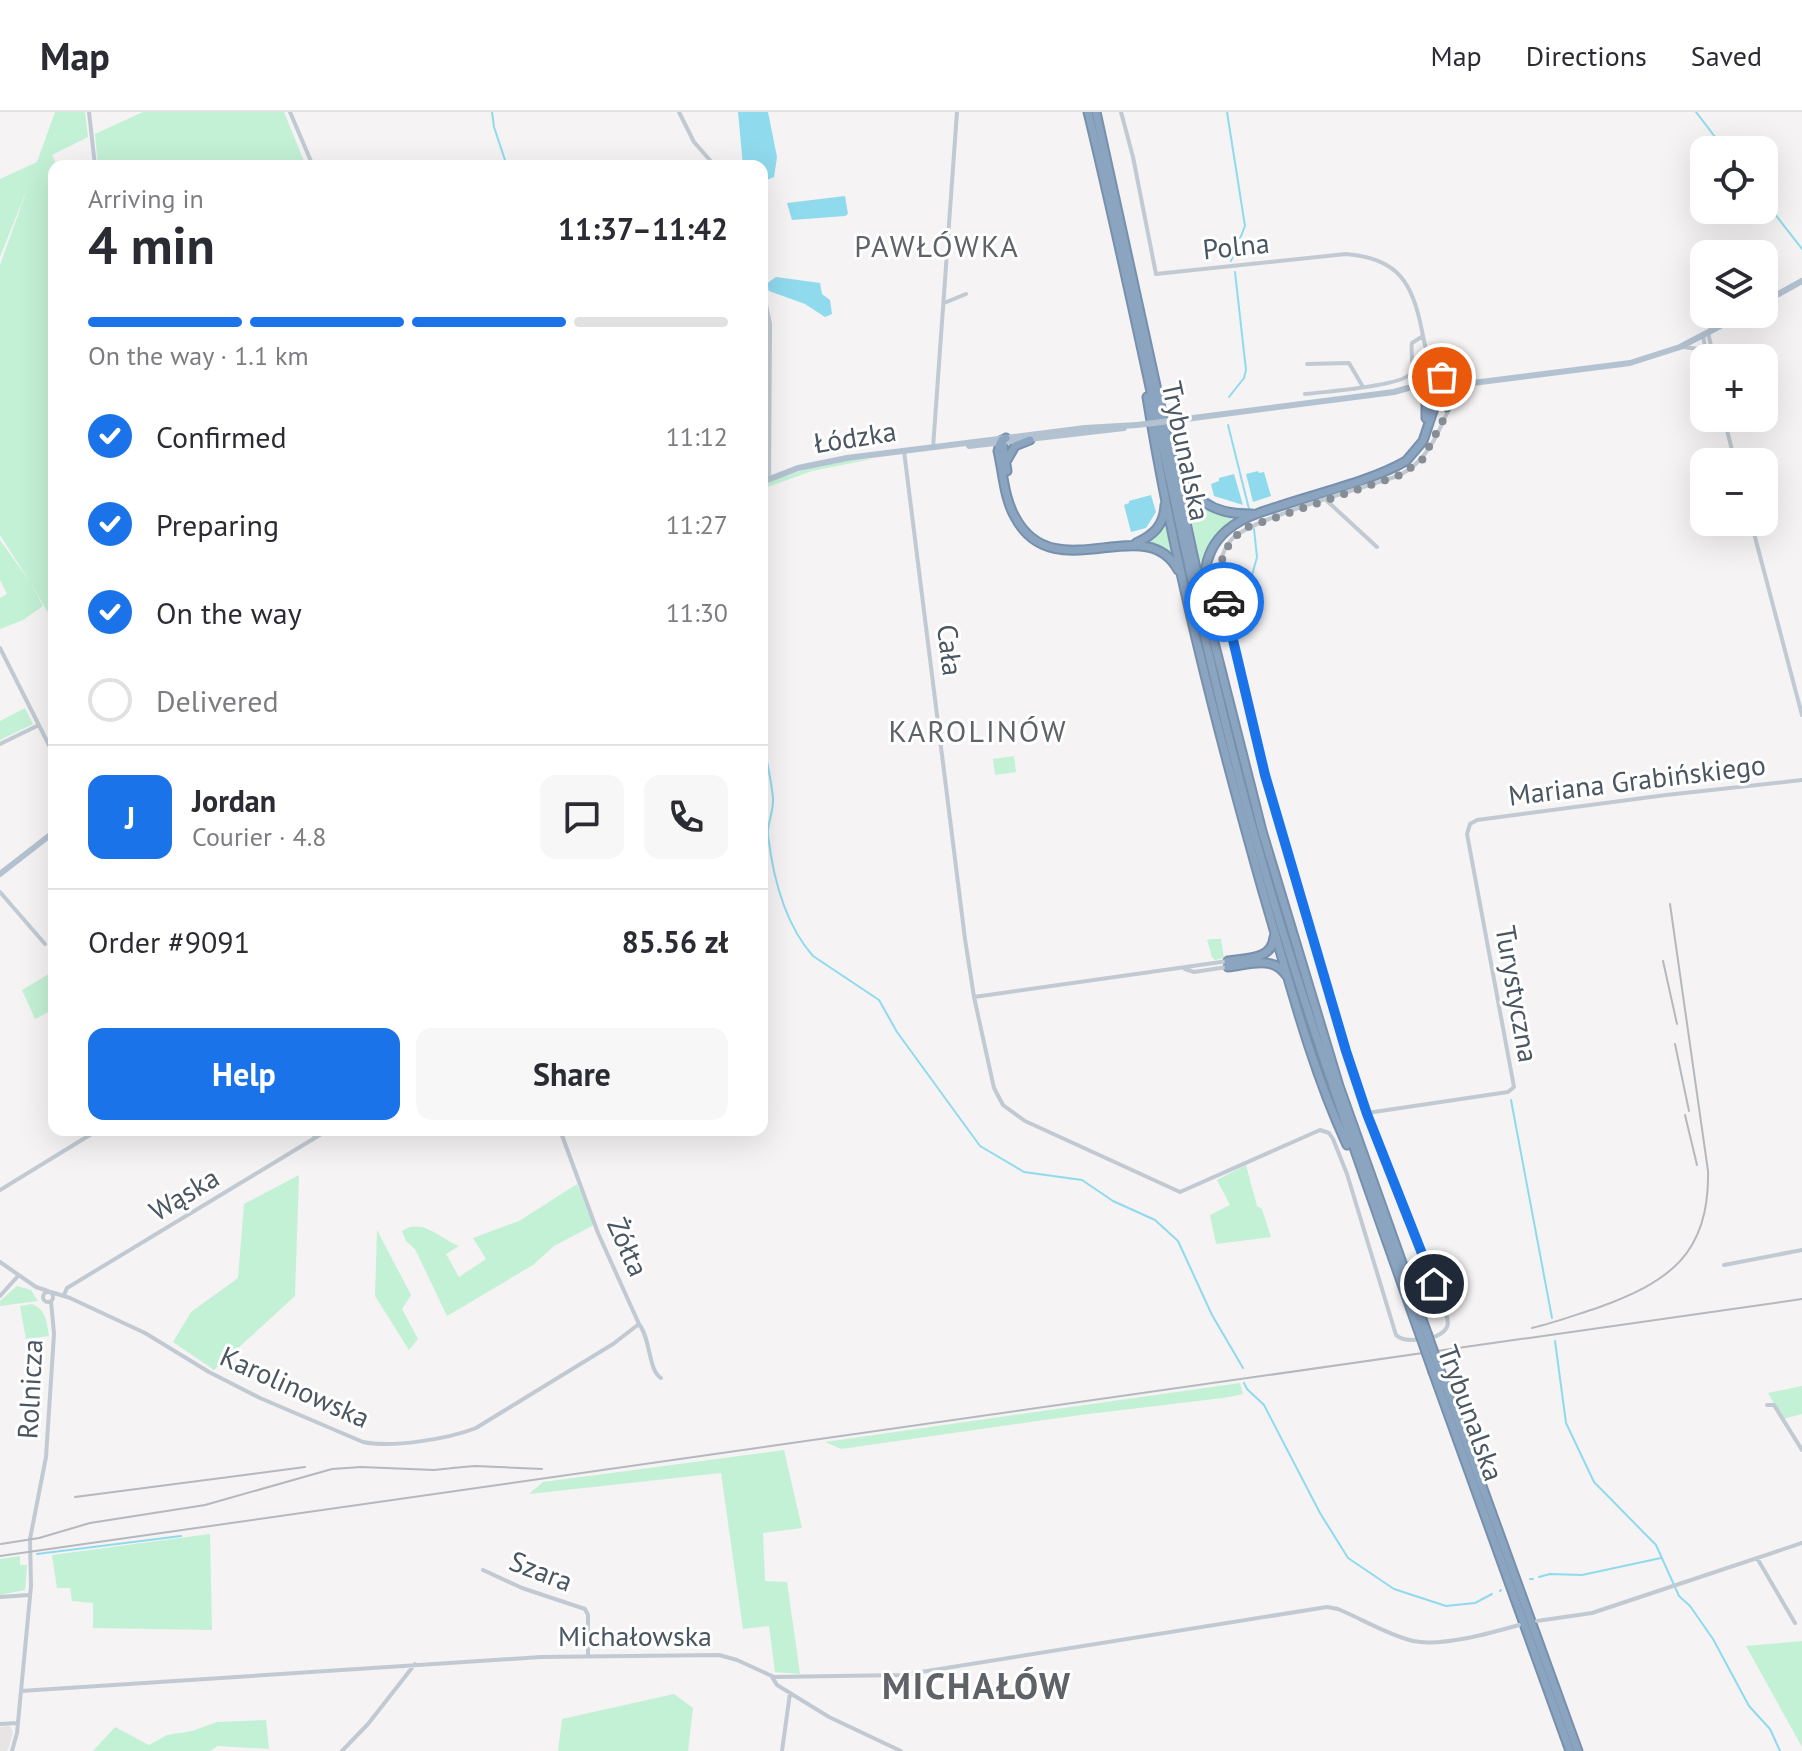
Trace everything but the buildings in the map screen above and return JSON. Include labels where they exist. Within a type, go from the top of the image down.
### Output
[{"type":"highway","name":"Trybunalska","points":[[1088,112],[1200,618],[1240,781],[1296,972],[1363,1179],[1423,1334]]},
{"type":"highway","name":"Trybunalska","points":[[1096,112],[1208,619],[1249,786],[1307,986],[1352,1124],[1570,1751]]},
{"type":"highway","points":[[1143,359],[1146,395],[1165,494],[1233,781],[1274,927],[1329,1103],[1363,1179]]},
{"type":"highway","points":[[1208,619],[1205,572],[1211,550],[1228,530],[1254,514],[1399,465],[1418,450],[1442,397]]},
{"type":"highway","points":[[1426,400],[1426,428]]},
{"type":"highway","points":[[1165,427],[1181,475],[1194,496],[1222,512],[1254,514]]},
{"type":"highway","points":[[1002,440],[999,455],[1009,502],[1025,532],[1058,550],[1074,552],[1153,547],[1169,557],[1178,569],[1188,599]]},
{"type":"highway","points":[[1002,440],[1015,509],[1041,543]]},
{"type":"highway","points":[[1006,462],[1013,447],[1030,440]]},
{"type":"highway","points":[[987,445],[999,455]]},
{"type":"highway","points":[[1131,546],[1147,539],[1159,526],[1165,510],[1165,494]]},
{"type":"highway","points":[[1228,964],[1268,953],[1274,944],[1274,927]]},
{"type":"highway","points":[[1228,964],[1272,963],[1282,970],[1291,984]]},
{"type":"highway","name":"Trybunalska","points":[[1436,1371],[1578,1751]]},
{"type":"main road","points":[[1778,294],[1802,281]]},
{"type":"main road","points":[[1465,384],[1442,397],[1426,400],[1419,389],[1427,375],[1436,374],[1446,382],[1465,384],[1622,365],[1680,347],[1718,328]]},
{"type":"main road","points":[[1442,397],[1446,382]]},
{"type":"main road","name":"Łódzka","points":[[957,445],[1030,440],[1419,389]]},
{"type":"main road","name":"Łódzka","points":[[768,479],[827,461],[1107,425],[1137,425]]},
{"type":"main road","points":[[0,874],[48,837]]},
{"type":"street","points":[[89,112],[94,160]]},
{"type":"street","points":[[290,112],[310,160]]},
{"type":"street","points":[[679,112],[694,142],[710,160]]},
{"type":"street","points":[[933,448],[957,112]]},
{"type":"street","name":"Polna","points":[[1121,112],[1156,275],[1346,254],[1368,256],[1393,269],[1409,287],[1436,374]]},
{"type":"street","points":[[944,303],[966,294]]},
{"type":"street","points":[[768,310],[768,383]]},
{"type":"street","points":[[1705,335],[1706,344]]},
{"type":"street","points":[[1705,335],[1709,344]]},
{"type":"street","points":[[1305,394],[1363,387],[1407,377],[1411,370],[1412,343],[1423,336]]},
{"type":"street","points":[[1680,347],[1690,348]]},
{"type":"street","name":"Polna","points":[[1427,351],[1427,375]]},
{"type":"street","points":[[1307,364],[1349,363],[1363,387]]},
{"type":"street","points":[[1367,1114],[1265,775],[1218,580],[1225,549],[1245,528],[1400,475],[1417,465],[1448,411],[1442,397]]},
{"type":"street","name":"Cała","points":[[904,451],[974,997],[994,1088],[1003,1105],[1025,1121],[1180,1192],[1320,1130],[1329,1133],[1347,1174],[1396,1335],[1409,1342],[1439,1334],[1447,1326],[1447,1317],[1367,1114]]},
{"type":"street","points":[[1326,500],[1377,547]]},
{"type":"street","points":[[1755,536],[1802,715]]},
{"type":"street","points":[[0,648],[48,743]]},
{"type":"street","points":[[0,744],[39,725]]},
{"type":"street","name":"Mariana Grabińskiego","points":[[1477,820],[1802,780]]},
{"type":"street","name":"Turystyczna","points":[[1367,1114],[1508,1092],[1514,1087],[1467,834],[1470,824],[1477,820]]},
{"type":"street","points":[[0,892],[45,944]]},
{"type":"street","points":[[974,997],[1228,964]]},
{"type":"street","points":[[0,1190],[88,1136]]},
{"type":"street","name":"Wąska","points":[[64,1295],[67,1288],[318,1136]]},
{"type":"street","name":"Żółta","points":[[562,1136],[598,1233],[647,1337],[654,1372],[661,1378]]},
{"type":"street","points":[[1724,1265],[1802,1250]]},
{"type":"street","name":"Karolinowska","points":[[0,1262],[36,1287],[64,1295],[145,1333],[209,1372],[260,1398],[363,1442],[375,1444],[465,1433],[476,1428],[613,1344],[639,1324]]},
{"type":"street","points":[[0,1296],[18,1276]]},
{"type":"street","name":"Karolinowska","points":[[36,1287],[48,1300]]},
{"type":"street","points":[[49,1292],[48,1300],[64,1295]]},
{"type":"street","name":"Rolnicza","points":[[12,1751],[18,1723],[30,1595],[31,1530],[46,1457],[54,1334],[49,1292]]},
{"type":"street","points":[[1767,1405],[1774,1405],[1802,1450]]},
{"type":"street","points":[[1537,1621],[1575,1616],[1802,1543]]},
{"type":"street","points":[[1757,1558],[1795,1623]]},
{"type":"street","name":"Szara","points":[[483,1570],[522,1588],[585,1609],[588,1615],[588,1656]]},
{"type":"street","points":[[0,1597],[30,1595]]},
{"type":"street","name":"Michałowska","points":[[21,1691],[415,1664],[588,1656],[719,1655],[772,1677],[902,1675],[1327,1607],[1406,1639],[1422,1642],[1472,1636],[1519,1625]]},
{"type":"street","points":[[342,1751],[368,1724],[415,1664]]},
{"type":"street","points":[[772,1677],[777,1685],[829,1717],[901,1751]]},
{"type":"street","points":[[782,1751],[790,1693]]},
{"type":"street","points":[[0,1724],[18,1723]]},
{"type":"shaded area","points":[[10,1726],[13,1732],[9,1747],[7,1751],[0,1751],[0,1727]]},
{"type":"green space","points":[[55,112],[85,112],[88,137],[52,155],[54,160],[48,160],[48,613],[31,583],[43,606],[23,620],[0,629],[0,598],[7,594],[0,580],[0,540],[30,582],[0,535],[0,265],[28,187],[0,257],[0,179],[37,162]]},
{"type":"green space","points":[[143,112],[284,112],[304,160],[97,160],[95,134]]},
{"type":"green space","points":[[1429,378],[1437,378],[1443,388],[1437,398],[1429,398],[1423,392],[1423,384]]},
{"type":"green space","points":[[872,459],[812,471],[768,487],[768,483],[802,470]]},
{"type":"green space","points":[[1184,488],[1210,509],[1242,518],[1226,527],[1203,573]]},
{"type":"green space","points":[[1166,518],[1175,559],[1161,548],[1144,543]]},
{"type":"green space","points":[[25,708],[33,724],[0,740],[0,721]]},
{"type":"green space","points":[[1014,756],[1016,772],[995,775],[993,759]]},
{"type":"green space","points":[[1221,939],[1224,958],[1215,960],[1212,957],[1207,940]]},
{"type":"green space","points":[[48,975],[48,1012],[35,1019],[22,990]]},
{"type":"green space","points":[[1246,1165],[1257,1206],[1262,1209],[1271,1237],[1216,1244],[1210,1215],[1230,1205],[1217,1180]]},
{"type":"green space","points":[[299,1175],[295,1296],[214,1370],[173,1342],[191,1312],[238,1278],[244,1204]]},
{"type":"green space","points":[[577,1184],[594,1225],[554,1246],[533,1265],[447,1316],[415,1249],[406,1241],[402,1231],[417,1226],[459,1246],[446,1254],[459,1277],[486,1259],[473,1238],[519,1221]]},
{"type":"green space","points":[[377,1230],[411,1295],[402,1309],[418,1339],[409,1350],[375,1296]]},
{"type":"green space","points":[[17,1286],[31,1290],[38,1301],[0,1306],[0,1301]]},
{"type":"green space","points":[[32,1304],[43,1313],[49,1336],[26,1339],[20,1306]]},
{"type":"green space","points":[[1240,1383],[1243,1394],[1223,1398],[841,1449],[825,1442]]},
{"type":"green space","points":[[1802,1386],[1802,1414],[1783,1419],[1768,1393]]},
{"type":"green space","points":[[784,1450],[802,1528],[763,1533],[765,1581],[787,1582],[800,1674],[775,1672],[769,1626],[743,1629],[721,1473],[529,1494],[543,1482]]},
{"type":"green space","points":[[210,1534],[212,1630],[93,1628],[93,1603],[72,1601],[70,1588],[57,1588],[52,1555]]},
{"type":"green space","points":[[20,1556],[20,1565],[27,1565],[25,1590],[0,1595],[0,1559]]},
{"type":"green space","points":[[1802,1641],[1802,1747],[1746,1646]]},
{"type":"green space","points":[[674,1694],[693,1708],[688,1751],[558,1751],[562,1719]]},
{"type":"green space","points":[[266,1720],[269,1749],[218,1746],[210,1751],[93,1751],[115,1727],[149,1745],[167,1735],[192,1731],[217,1722]]},
{"type":"water","points":[[738,112],[768,112],[777,157],[774,177],[768,180],[768,160],[742,160]]},
{"type":"water","points":[[845,196],[848,214],[845,216],[792,220],[787,203]]},
{"type":"water","points":[[776,277],[820,283],[822,294],[830,300],[832,314],[825,317],[805,304],[769,291],[768,283]]},
{"type":"water","points":[[1264,472],[1271,496],[1253,502],[1246,474]]},
{"type":"water","points":[[1234,474],[1243,505],[1214,496],[1211,484]]},
{"type":"water","points":[[1151,495],[1156,512],[1146,528],[1131,532],[1124,505]]},
{"type":"waterway","points":[[492,112],[505,160]]},
{"type":"waterway","points":[[1227,112],[1245,226],[1231,261]]},
{"type":"waterway","points":[[1696,112],[1714,136]]},
{"type":"waterway","points":[[1778,218],[1802,249]]},
{"type":"waterway","points":[[1229,397],[1244,378],[1246,370],[1235,272]]},
{"type":"waterway","points":[[1228,425],[1249,509]]},
{"type":"waterway","points":[[1175,436],[1182,466],[1191,484]]},
{"type":"waterway","points":[[1197,491],[1219,506]]},
{"type":"waterway","points":[[1225,508],[1246,509]]},
{"type":"waterway","points":[[1251,579],[1257,557],[1254,529]]},
{"type":"waterway","points":[[768,766],[773,798],[768,830]]},
{"type":"waterway","points":[[768,830],[773,867],[782,899],[803,943],[813,956],[879,1000],[897,1032],[980,1146],[1024,1172],[1082,1180],[1113,1201],[1155,1220],[1178,1241],[1212,1315],[1243,1368]]},
{"type":"waterway","points":[[1511,1100],[1552,1318]]},
{"type":"waterway","points":[[1555,1341],[1566,1423],[1594,1482],[1656,1545],[1679,1596],[1690,1606],[1713,1639],[1749,1706],[1770,1729],[1780,1751]]},
{"type":"waterway","points":[[1244,1383],[1264,1405],[1320,1513],[1348,1558],[1394,1589],[1446,1606],[1475,1603],[1492,1594]]},
{"type":"waterway","points":[[37,1554],[181,1536]]},
{"type":"waterway","points":[[1539,1577],[1550,1574],[1582,1575],[1661,1558]]},
{"type":"railway","points":[[1532,1328],[1597,1308],[1645,1287],[1680,1261],[1693,1244],[1702,1224],[1708,1171],[1670,904]]},
{"type":"railway","points":[[1663,961],[1677,1024]]},
{"type":"railway","points":[[1675,1044],[1689,1111]]},
{"type":"railway","points":[[1685,1115],[1697,1165]]},
{"type":"railway","points":[[0,1556],[1802,1299]]},
{"type":"railway","points":[[75,1497],[305,1467]]},
{"type":"railway","points":[[1,1544],[39,1538],[90,1523],[205,1505],[332,1469],[434,1470],[463,1467]]},
{"type":"railway","points":[[452,1468],[542,1469]]},
{"type":"way so far","points":[[1224,602],[1218,580],[1220,561],[1233,538],[1245,528],[1400,475],[1422,460],[1448,411],[1443,398],[1447,385],[1442,377]]},
{"type":"district","name":"PAWŁÓWKA","points":[[937,247]]},
{"type":"district","name":"KAROLINÓW","points":[[978,732]]},
{"type":"district","name":"MICHAŁÓW","points":[[977,1686]]},
{"type":"route","points":[[1224,602],[1265,775],[1346,1051],[1367,1114],[1434,1284]]}]
